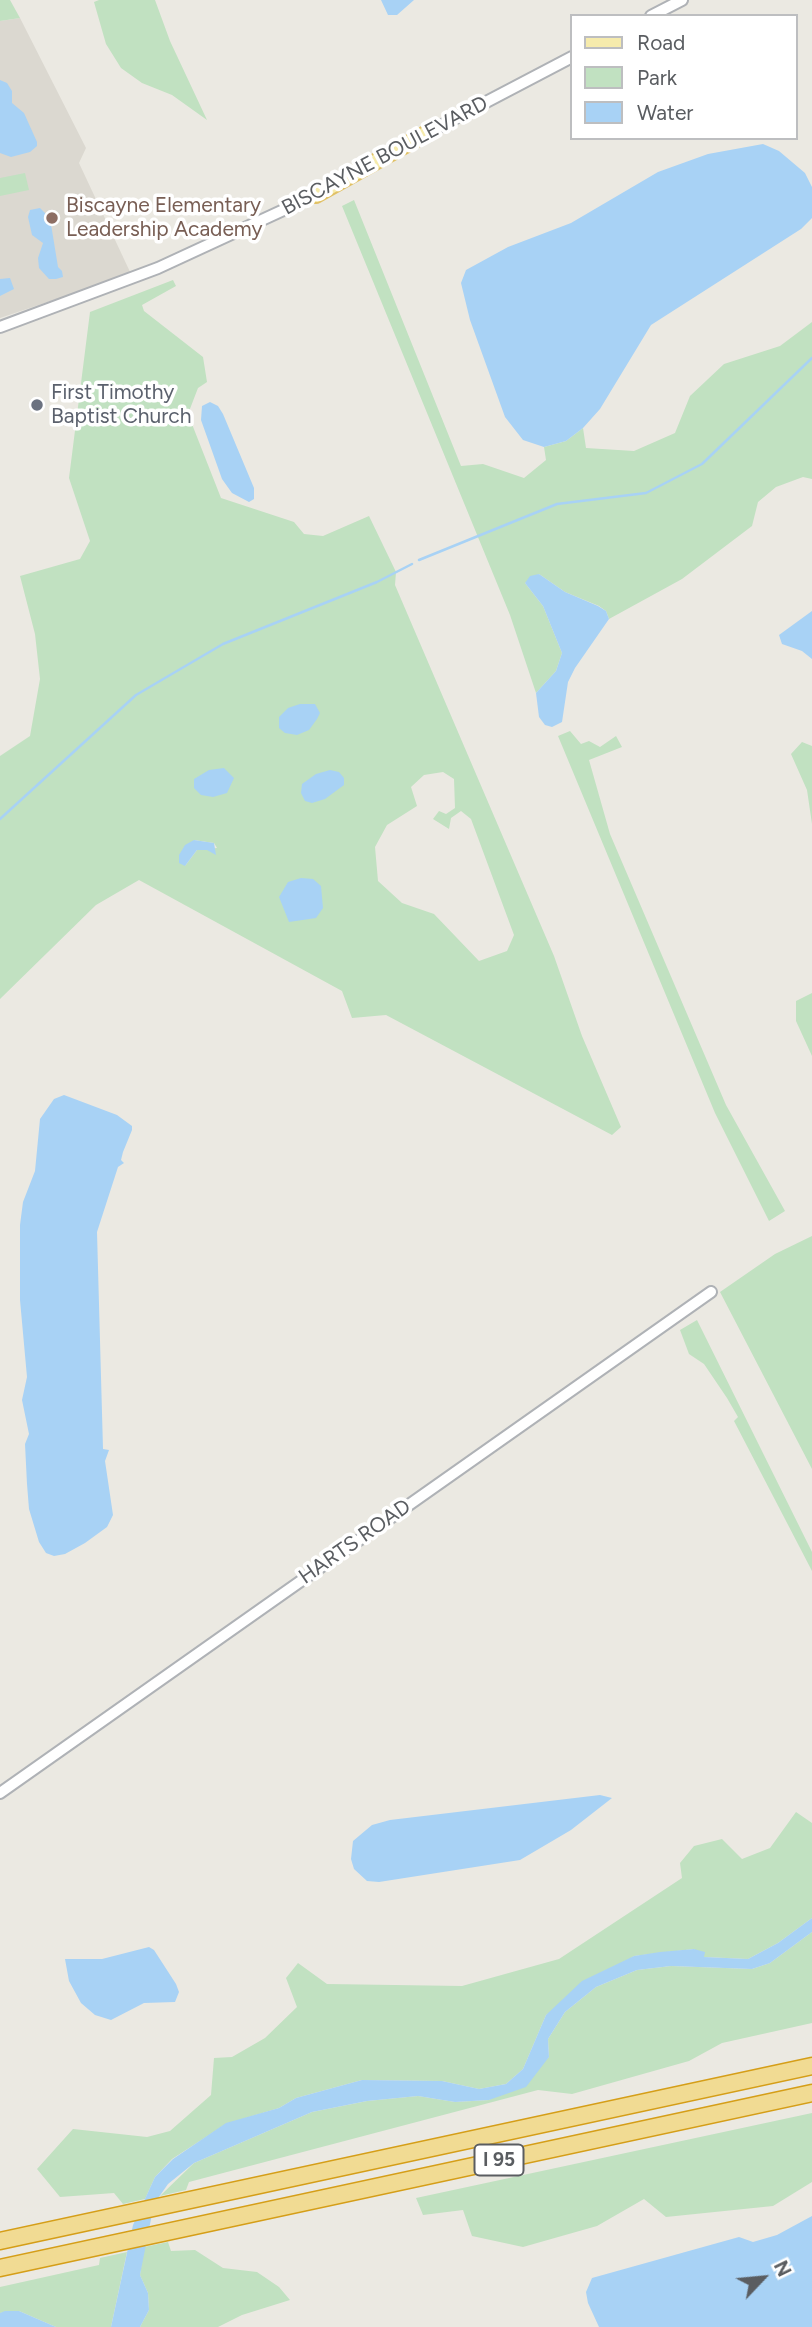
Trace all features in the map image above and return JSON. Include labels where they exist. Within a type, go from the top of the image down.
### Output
[{"type":"highway","name":"I 95","points":[[0,2241],[812,2066]]},
{"type":"highway","name":"I 95","points":[[0,2268],[812,2093]]},
{"type":"main road","name":"BISCAYNE BOULEVARD","points":[[316,195],[427,133]]},
{"type":"street","points":[[655,14],[682,0]]},
{"type":"street","name":"BISCAYNE BOULEVARD","points":[[427,133],[570,58]]},
{"type":"street","name":"BISCAYNE BOULEVARD","points":[[0,327],[158,268],[316,195]]},
{"type":"street","name":"HARTS ROAD","points":[[0,1793],[711,1292]]},
{"type":"shaded area","name":"Biscayne Elementary Leadership Academy","points":[[20,18],[86,148],[79,163],[131,274],[0,318],[0,21]]},
{"type":"green space","points":[[0,0],[10,0],[20,18],[0,21]]},
{"type":"green space","points":[[155,0],[170,41],[207,120],[172,95],[142,83],[121,68],[106,44],[94,2]]},
{"type":"green space","points":[[25,173],[29,190],[0,196],[0,178]]},
{"type":"green space","points":[[354,200],[461,466],[483,464],[524,478],[546,460],[544,447],[566,441],[583,428],[586,448],[634,451],[675,433],[690,396],[724,364],[780,346],[812,322],[812,479],[803,477],[776,487],[758,502],[752,526],[682,579],[609,619],[606,611],[599,606],[565,592],[539,574],[525,583],[543,606],[562,653],[556,671],[536,693],[510,615],[342,206]]},
{"type":"green space","points":[[173,280],[176,286],[142,305],[144,311],[203,357],[207,382],[198,388],[188,414],[221,498],[294,522],[304,534],[323,536],[369,516],[396,572],[395,585],[554,956],[582,1036],[621,1127],[612,1135],[386,1015],[352,1018],[342,991],[139,880],[96,905],[0,999],[0,756],[30,736],[40,679],[35,634],[20,576],[80,559],[90,541],[69,478],[90,312]],"holes":[[[443,772],[454,779],[455,808],[446,814],[439,811],[433,819],[449,829],[451,818],[461,811],[471,819],[514,935],[507,951],[479,961],[434,914],[402,903],[378,881],[375,847],[387,825],[417,806],[411,787],[424,775]],[[194,840],[214,843],[217,848],[197,850],[185,866]]]},
{"type":"green space","points":[[570,731],[581,744],[589,741],[600,747],[616,736],[622,747],[589,760],[610,834],[726,1105],[785,1211],[769,1221],[715,1113],[558,736]]},
{"type":"green space","points":[[802,742],[812,746],[812,824],[807,790],[791,754]]},
{"type":"green space","points":[[812,993],[812,1056],[796,1021],[796,1001]]},
{"type":"green space","points":[[812,1236],[812,1469],[720,1292],[775,1254]]},
{"type":"green space","points":[[697,1320],[812,1552],[812,1571],[734,1421],[738,1417],[704,1364],[689,1354],[680,1330]]},
{"type":"green space","points":[[796,1812],[812,1823],[812,1918],[778,1943],[748,1959],[704,1957],[694,1949],[634,1956],[546,2015],[523,2069],[506,2084],[479,2089],[442,2081],[362,2080],[296,2098],[279,2108],[226,2124],[172,2159],[155,2177],[145,2199],[123,2204],[114,2193],[60,2197],[37,2169],[73,2129],[147,2137],[170,2131],[211,2095],[214,2058],[232,2057],[265,2038],[297,2007],[286,1978],[298,1963],[327,1984],[462,1986],[559,1959],[682,1878],[680,1863],[694,1846],[722,1839],[742,1859],[770,1848]]},
{"type":"green space","points":[[812,1932],[812,2023],[722,2043],[689,2061],[572,2094],[538,2090],[189,2182],[186,2190],[160,2196],[194,2163],[312,2112],[367,2101],[418,2096],[455,2102],[489,2100],[549,2057],[548,2039],[565,2012],[596,1987],[637,1970],[671,1966],[752,1969],[770,1963]]},
{"type":"green space","points":[[812,2113],[812,2182],[773,2206],[666,2217],[644,2199],[597,2226],[523,2247],[472,2236],[463,2210],[423,2215],[416,2198]]},
{"type":"green space","points":[[168,2242],[171,2251],[195,2250],[223,2268],[257,2272],[279,2287],[290,2300],[242,2315],[218,2327],[140,2327],[149,2310],[148,2293],[140,2275],[144,2247]]},
{"type":"green space","points":[[127,2252],[111,2327],[56,2327],[19,2311],[0,2313],[0,2287],[99,2265],[100,2258]]},
{"type":"water","points":[[381,0],[414,0],[397,15],[388,15]]},
{"type":"water","points":[[0,80],[7,83],[12,91],[12,103],[24,113],[37,142],[37,146],[30,152],[11,157],[0,153]]},
{"type":"water","points":[[763,144],[779,151],[805,173],[812,187],[812,218],[801,229],[651,325],[600,409],[583,428],[566,441],[544,447],[523,440],[505,417],[470,320],[461,283],[466,270],[508,247],[571,223],[658,172],[708,154]]},
{"type":"water","points":[[40,208],[50,218],[58,267],[62,271],[63,277],[56,279],[49,279],[39,268],[38,258],[43,243],[32,235],[28,217],[30,210]]},
{"type":"water","points":[[10,278],[14,289],[0,296],[0,279]]},
{"type":"water","points":[[210,402],[218,406],[223,414],[254,488],[254,499],[249,502],[232,493],[222,479],[201,420],[202,406]]},
{"type":"water","points":[[539,574],[565,592],[606,611],[609,619],[575,668],[568,682],[562,722],[552,727],[545,725],[539,717],[536,693],[556,671],[562,653],[543,606],[525,583],[530,576]]},
{"type":"water","points":[[812,611],[812,659],[802,651],[782,644],[779,635]]},
{"type":"water","points":[[300,704],[315,704],[320,713],[317,719],[309,730],[297,735],[285,733],[279,728],[279,717],[288,708]]},
{"type":"water","points":[[224,768],[234,778],[227,793],[213,797],[201,795],[194,788],[194,779],[209,770]]},
{"type":"water","points":[[330,770],[339,772],[344,778],[344,785],[325,799],[312,803],[305,801],[301,793],[302,784],[316,774]]},
{"type":"water","points":[[194,840],[214,843],[216,855],[207,850],[197,850],[185,866],[179,863],[179,855],[185,845]]},
{"type":"water","points":[[301,878],[313,879],[321,886],[323,908],[316,918],[289,922],[279,897],[288,882]]},
{"type":"water","points":[[64,1095],[117,1115],[132,1126],[132,1130],[121,1160],[124,1163],[118,1167],[97,1232],[103,1449],[109,1450],[105,1461],[113,1515],[107,1527],[85,1543],[65,1554],[54,1556],[46,1553],[39,1542],[29,1509],[25,1444],[29,1434],[22,1400],[27,1377],[20,1300],[20,1225],[23,1202],[35,1171],[40,1119],[54,1099]]},
{"type":"water","points":[[600,1795],[612,1798],[571,1830],[520,1860],[379,1882],[367,1881],[354,1869],[351,1859],[353,1841],[372,1825],[390,1820]]},
{"type":"water","points":[[812,1918],[812,1932],[770,1963],[752,1969],[671,1966],[637,1970],[596,1987],[565,2012],[548,2039],[549,2057],[526,2087],[489,2100],[455,2102],[418,2096],[367,2101],[312,2112],[194,2163],[168,2184],[154,2204],[140,2275],[148,2293],[149,2310],[140,2327],[111,2327],[133,2225],[155,2177],[173,2159],[226,2123],[279,2108],[296,2098],[362,2080],[442,2081],[479,2089],[506,2084],[523,2069],[546,2015],[582,1981],[634,1956],[660,1952],[694,1949],[705,1952],[704,1957],[748,1959],[778,1943]]},
{"type":"water","points":[[149,1947],[154,1950],[176,1984],[179,1992],[175,2002],[144,2003],[111,2020],[95,2015],[81,2003],[69,1981],[65,1959],[102,1959]]},
{"type":"water","points":[[812,2216],[812,2327],[599,2327],[588,2303],[586,2292],[592,2278],[739,2237],[753,2242],[777,2235]]},
{"type":"water","points":[[19,2311],[56,2327],[0,2327],[0,2313]]},
{"type":"waterway","points":[[419,560],[557,504],[646,493],[702,464],[812,358]]},
{"type":"waterway","points":[[0,819],[136,695],[223,644],[377,582],[412,564]]},
{"type":"place","name":"Biscayne Elementary Leadership Academy","points":[[52,218]]},
{"type":"place","name":"First Timothy Baptist Church","points":[[37,405]]}]
